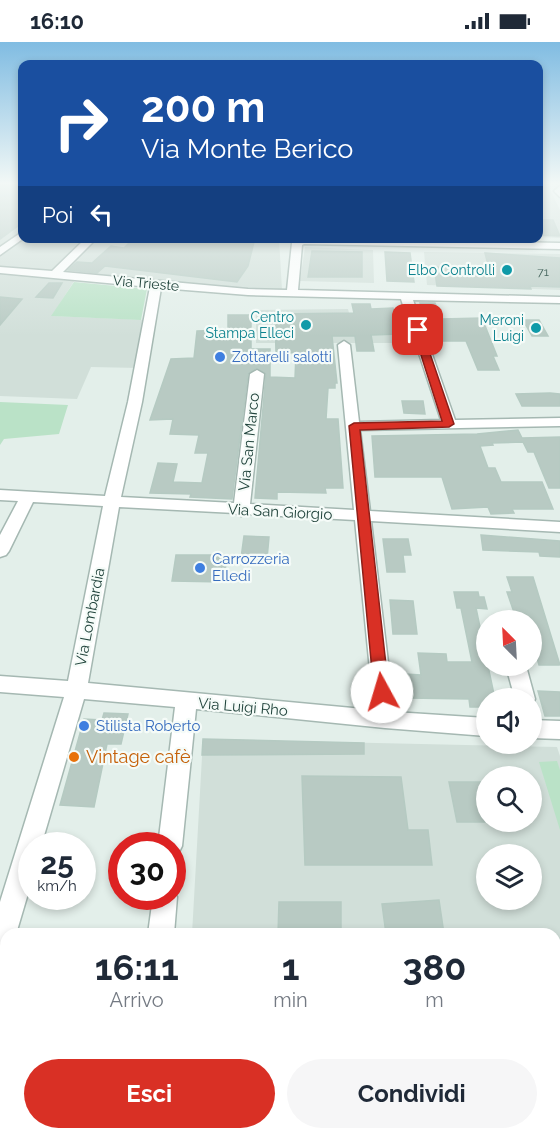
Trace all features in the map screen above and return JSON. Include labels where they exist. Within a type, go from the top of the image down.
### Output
[{"type":"street","points":[[0,252],[18,238]]},
{"type":"street","points":[[54,275],[87,243]]},
{"type":"street","points":[[292,293],[297,243]]},
{"type":"street","points":[[406,243],[560,246]]},
{"type":"street","name":"Via Trieste","points":[[0,270],[292,293],[560,300]]},
{"type":"street","name":"Via Lombardia","points":[[5,928],[77,689],[112,501],[135,402],[156,284]]},
{"type":"street","points":[[406,296],[449,424]]},
{"type":"street","points":[[344,345],[385,720]]},
{"type":"street","name":"Via San Marco","points":[[241,510],[256,374]]},
{"type":"street","points":[[354,426],[560,422]]},
{"type":"street","name":"Via San Giorgio","points":[[0,495],[560,527]]},
{"type":"street","points":[[0,551],[28,496]]},
{"type":"street","name":"Via Luigi Rho","points":[[0,684],[77,689],[186,702],[476,726]]},
{"type":"street","points":[[172,832],[186,702]]},
{"type":"street","points":[[542,728],[560,730]]},
{"type":"street","points":[[161,928],[163,910]]},
{"type":"shaded area","points":[[0,233],[18,233],[18,243],[279,243],[282,289],[236,288],[0,268]]},
{"type":"shaded area","points":[[543,233],[560,233],[560,238],[543,237]]},
{"type":"shaded area","points":[[305,247],[373,250],[374,283],[300,281]]},
{"type":"shaded area","points":[[424,252],[560,254],[560,290],[427,285]]},
{"type":"shaded area","points":[[0,271],[76,278],[52,316],[147,320],[139,368],[91,367],[77,399],[0,396]]},
{"type":"shaded area","points":[[348,309],[351,321],[413,320],[410,343],[256,343],[256,310]]},
{"type":"shaded area","points":[[203,739],[476,745],[476,754],[542,754],[542,747],[557,747],[560,756],[560,928],[192,928]]},
{"type":"green space","points":[[74,282],[147,289],[141,320],[51,316]]},
{"type":"green space","points":[[0,402],[68,405],[59,434],[4,439],[0,445]]},
{"type":"green space","points":[[557,761],[560,770],[560,830],[542,766],[539,762]]},
{"type":"building","points":[[0,233],[8,233],[0,239]]},
{"type":"building","points":[[543,233],[559,233],[560,236],[543,235]]},
{"type":"building","points":[[129,243],[254,243],[248,266],[237,282],[105,266],[97,273],[68,270],[77,262],[92,263],[111,246],[124,248]]},
{"type":"building","points":[[312,251],[362,252],[362,277],[308,277]]},
{"type":"building","points":[[385,252],[410,253],[414,282],[387,281]]},
{"type":"building","points":[[485,253],[560,258],[560,287],[530,286],[531,289],[437,286],[434,267],[489,269]]},
{"type":"building","points":[[49,283],[62,283],[53,298],[36,297]]},
{"type":"building","points":[[0,297],[22,299],[0,325]]},
{"type":"building","points":[[420,303],[435,303],[441,319],[482,318],[497,356],[493,356],[499,370],[478,370],[466,341],[437,341],[433,329],[429,329]]},
{"type":"building","points":[[352,304],[370,304],[371,309],[393,308],[399,334],[371,335],[374,351],[357,351],[355,336],[332,336],[337,383],[335,383],[335,388],[328,388],[326,419],[338,419],[343,488],[325,488],[326,493],[277,492],[277,499],[255,498],[266,374],[256,368],[248,374],[232,499],[190,497],[191,494],[150,493],[158,463],[177,464],[173,482],[202,483],[208,453],[195,453],[199,435],[170,434],[173,419],[150,420],[171,359],[194,358],[197,331],[228,330],[228,315],[251,315],[251,349],[270,349],[270,377],[295,378],[296,353],[276,352],[275,314],[354,313]]},
{"type":"building","name":"Meroni Luigi","points":[[523,320],[539,320],[548,336],[532,336]]},
{"type":"building","points":[[516,394],[560,394],[560,406],[522,406]]},
{"type":"building","points":[[402,401],[423,401],[425,414],[404,413]]},
{"type":"building","points":[[518,430],[522,438],[560,437],[560,488],[549,488],[534,452],[528,452],[523,442],[492,443],[493,445],[480,446],[488,468],[495,468],[501,482],[542,482],[553,509],[512,509],[514,513],[491,514],[488,507],[452,509],[442,477],[375,477],[372,436],[477,434]]},
{"type":"building","points":[[481,535],[560,541],[560,557],[540,556],[539,552],[483,550]]},
{"type":"building","points":[[244,536],[269,537],[267,559],[241,558]]},
{"type":"building","points":[[383,539],[408,539],[411,555],[403,555],[405,572],[387,572]]},
{"type":"building","name":"Carrozzeria Elledi","points":[[176,555],[227,555],[224,582],[172,581]]},
{"type":"building","points":[[507,577],[533,577],[560,665],[542,665],[542,610],[513,610],[507,592],[512,592]]},
{"type":"building","points":[[454,592],[478,592],[479,597],[484,597],[487,609],[476,608],[476,676],[490,676],[493,688],[476,688],[476,707],[470,707],[469,699],[408,698],[406,674],[421,675],[418,653],[446,654],[447,662],[472,662],[461,608],[457,608]]},
{"type":"building","points":[[390,600],[413,601],[417,634],[393,634]]},
{"type":"building","points":[[542,691],[560,692],[560,716],[545,716]]},
{"type":"building","points":[[104,713],[128,714],[121,744],[107,744],[94,807],[60,805],[84,719],[102,720]]},
{"type":"building","points":[[203,739],[364,743],[364,754],[202,755]]},
{"type":"building","points":[[302,776],[401,777],[408,830],[428,830],[432,865],[305,865]]},
{"type":"building","points":[[449,782],[476,782],[476,822],[457,822]]},
{"type":"building","points":[[439,900],[443,928],[385,928],[382,904]]},
{"type":"building","points":[[279,902],[341,902],[341,928],[278,928]]},
{"type":"place","name":"Elbo Controlli","points":[[507,270]]},
{"type":"place","name":"Centro Stampa Elleci","points":[[306,325]]},
{"type":"place","name":"Meroni Luigi","points":[[536,328]]},
{"type":"place","name":"Zottarelli salotti","points":[[220,357]]},
{"type":"place","name":"Carrozzeria Elledi","points":[[200,568]]},
{"type":"place","name":"Stilista Roberto","points":[[84,726]]},
{"type":"place","name":"Vintage cafè","points":[[74,757]]},
{"type":"route","points":[[382,692],[354,426],[449,424],[418,330]]}]
